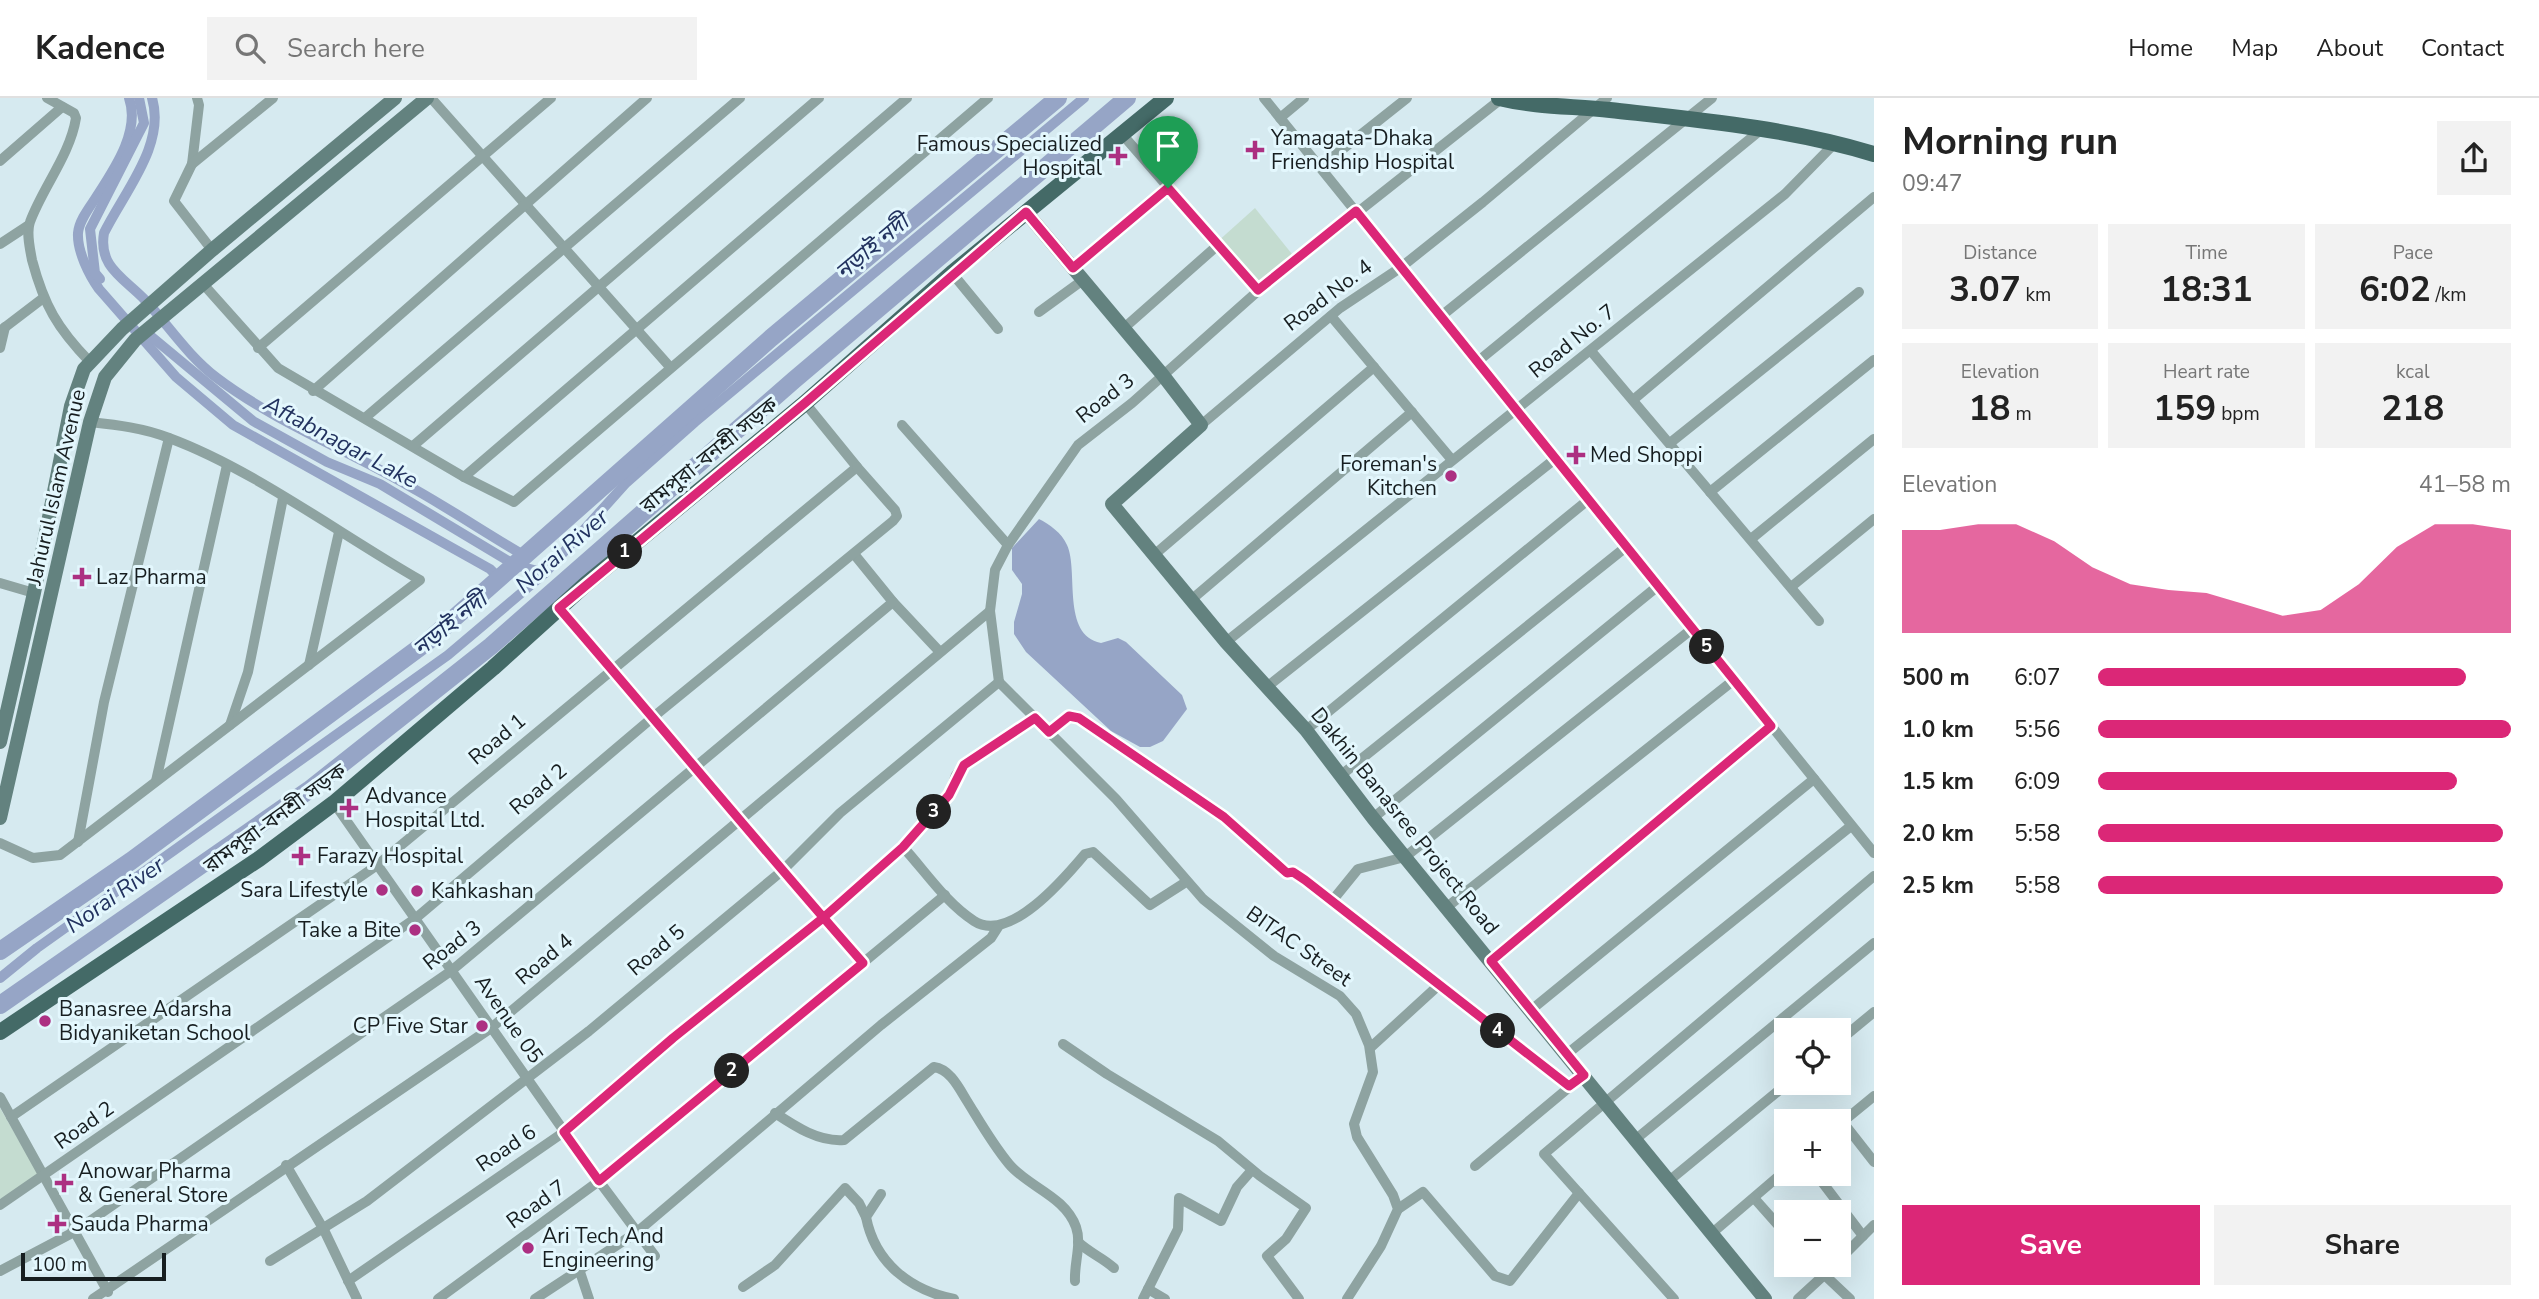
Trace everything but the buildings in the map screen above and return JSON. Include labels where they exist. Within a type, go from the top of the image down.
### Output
[{"type":"main road","name":"রামপুরা-বনশ্রী সড়ক","points":[[0,1032],[259,859],[334,803],[493,668],[559,608],[805,403],[952,273],[1166,98]]},
{"type":"main road","points":[[1500,98],[1526,104],[1600,103],[1836,142],[1874,154]]},
{"type":"street","points":[[47,98],[74,113],[75,126],[29,225],[31,253],[42,299],[72,343],[90,362]]},
{"type":"street","points":[[197,98],[199,105],[192,164],[174,201],[212,250]]},
{"type":"street","points":[[192,164],[273,98]]},
{"type":"street","name":"Jahurul Islam Avenue","points":[[0,742],[79,379],[90,362],[122,329],[212,250],[395,98]]},
{"type":"street","points":[[429,98],[670,367]]},
{"type":"street","name":"Jahurul Islam Avenue","points":[[0,818],[90,422],[105,377],[117,358],[135,340],[429,98]]},
{"type":"street","points":[[258,348],[551,98]]},
{"type":"street","points":[[313,391],[647,98]]},
{"type":"street","points":[[366,417],[740,98]]},
{"type":"street","points":[[413,446],[819,98]]},
{"type":"street","points":[[464,477],[907,98]]},
{"type":"street","points":[[204,285],[278,368],[313,391],[366,417],[464,477],[514,502],[988,98]]},
{"type":"street","points":[[1264,98],[1874,853]]},
{"type":"street","points":[[1280,118],[1304,98]]},
{"type":"street","points":[[1320,167],[1407,98]]},
{"type":"street","name":"Road 3","points":[[999,682],[990,611],[995,570],[1008,545],[1078,445],[1132,403],[1258,290],[1500,98]]},
{"type":"street","points":[[1440,317],[1712,98]]},
{"type":"street","name":"Road No. 4","points":[[1112,505],[1201,425],[1331,316],[1401,268],[1600,103]]},
{"type":"street","points":[[0,161],[62,107]]},
{"type":"street","points":[[1477,362],[1762,129]]},
{"type":"street","points":[[1122,134],[1258,290]]},
{"type":"street","name":"Road No. 7","points":[[1226,642],[1785,194],[1836,142]]},
{"type":"street","points":[[1039,312],[1168,188]]},
{"type":"street","points":[[1633,400],[1874,197]]},
{"type":"street","points":[[1026,212],[1162,374],[1201,425]]},
{"type":"street","points":[[0,244],[29,225]]},
{"type":"street","points":[[1124,328],[1218,245]]},
{"type":"street","points":[[952,273],[998,329]]},
{"type":"street","points":[[1670,443],[1859,292]]},
{"type":"street","points":[[0,348],[2,329],[42,299]]},
{"type":"street","points":[[1331,316],[1452,460]]},
{"type":"street","points":[[1591,351],[1819,621]]},
{"type":"street","points":[[1710,492],[1874,360]]},
{"type":"street","points":[[1154,555],[1374,367]]},
{"type":"street","points":[[805,403],[857,467]]},
{"type":"street","points":[[1191,600],[1412,412]]},
{"type":"street","points":[[0,844],[40,860],[60,855],[420,580],[227,465],[169,438],[136,428],[90,422]]},
{"type":"street","points":[[902,425],[1008,545]]},
{"type":"street","points":[[78,842],[104,702],[169,438]]},
{"type":"street","points":[[1751,539],[1874,439]]},
{"type":"street","points":[[1268,686],[1555,459]]},
{"type":"street","points":[[156,780],[227,465]]},
{"type":"street","name":"Road 2","points":[[0,1205],[416,918],[652,718],[854,554],[897,516],[857,467]]},
{"type":"street","name":"Road 1","points":[[10,1117],[376,866],[857,467]]},
{"type":"street","points":[[230,725],[248,672],[283,498]]},
{"type":"street","points":[[1306,730],[1588,500]]},
{"type":"street","name":"Dakhin Banasree Project Road","points":[[1112,505],[1226,642],[1306,730],[1373,818],[1765,1299]]},
{"type":"street","points":[[1791,587],[1874,519]]},
{"type":"street","points":[[309,665],[340,532]]},
{"type":"street","points":[[1340,776],[1626,547]]},
{"type":"street","points":[[854,554],[893,602],[939,651]]},
{"type":"street","points":[[0,583],[34,593]]},
{"type":"street","points":[[1373,818],[1658,586]]},
{"type":"street","name":"Road 3","points":[[0,1271],[74,1232],[452,971],[893,602]]},
{"type":"street","points":[[559,608],[863,963]]},
{"type":"street","name":"Road 4","points":[[93,1299],[108,1292],[286,1165],[491,1028],[990,611]]},
{"type":"street","points":[[1332,901],[1358,869],[1405,857],[1692,629]]},
{"type":"street","points":[[1447,907],[1734,680]]},
{"type":"street","name":"BITAC Street","points":[[999,682],[1116,799],[1186,882],[1274,956],[1340,996],[1356,1014],[1370,1048],[1373,1072],[1354,1125],[1357,1138],[1393,1195],[1398,1209]]},
{"type":"street","name":"Road 5","points":[[270,1261],[324,1230],[527,1079],[782,871],[840,813],[999,682]]},
{"type":"street","points":[[1049,732],[1069,716],[1079,718],[1184,788],[1224,817],[1287,873],[1299,876],[1569,1086]]},
{"type":"street","name":"Road 6","points":[[348,1281],[564,1132],[673,1038],[823,918],[903,847],[949,795],[964,765],[1035,718]]},
{"type":"street","points":[[1491,961],[1771,726]]},
{"type":"street","points":[[1531,1010],[1814,779]]},
{"type":"street","name":"Avenue 05","points":[[334,803],[564,1132],[655,1256]]},
{"type":"street","points":[[1567,1054],[1852,826]]},
{"type":"street","points":[[903,847],[945,895],[974,922],[998,927]]},
{"type":"street","points":[[536,1299],[637,1232],[775,1113],[990,938],[998,927],[1024,914],[1085,854],[1093,852],[1150,905],[1186,882]]},
{"type":"street","points":[[1674,1299],[1544,1154],[1874,876]]},
{"type":"street","name":"Road 7","points":[[438,1299],[599,1181],[945,895]]},
{"type":"street","points":[[1636,1139],[1874,943]]},
{"type":"street","points":[[1370,1048],[1440,984]]},
{"type":"street","points":[[1851,1031],[1874,1012]]},
{"type":"street","points":[[1063,1044],[1218,1141],[1252,1170],[1306,1208],[1286,1239],[1266,1256],[1299,1299]]},
{"type":"street","points":[[775,1113],[796,1128],[824,1139],[844,1140],[912,1082],[934,1067],[941,1068],[955,1083],[1011,1166],[1065,1209],[1076,1226],[1076,1280]]},
{"type":"street","points":[[1475,1166],[1584,1075]]},
{"type":"street","points":[[1670,1180],[1774,1095]]},
{"type":"street","points":[[1851,1115],[1874,1096]]},
{"type":"street","points":[[0,1097],[108,1292]]},
{"type":"street","points":[[1851,1135],[1874,1162]]},
{"type":"street","points":[[286,1165],[324,1230],[357,1299]]},
{"type":"street","points":[[1143,1299],[1178,1229],[1179,1198],[1221,1221],[1237,1187],[1252,1170]]},
{"type":"street","points":[[1712,1234],[1774,1180]]},
{"type":"street","points":[[1825,1186],[1863,1236]]},
{"type":"street","points":[[743,1287],[775,1265],[845,1188],[859,1203],[878,1251],[895,1272],[922,1289],[954,1299]]},
{"type":"street","points":[[1347,1299],[1381,1246],[1398,1209],[1423,1192],[1494,1276],[1510,1281],[1579,1193]]},
{"type":"street","points":[[866,1217],[881,1194]]},
{"type":"street","points":[[1754,1198],[1774,1220]]},
{"type":"street","points":[[1851,1248],[1874,1225]]},
{"type":"street","points":[[1078,1242],[1093,1256],[1105,1260],[1114,1268]]},
{"type":"street","points":[[579,1269],[589,1299]]},
{"type":"street","points":[[1798,1299],[1824,1277],[1850,1299]]},
{"type":"street","points":[[1148,1289],[1165,1299]]},
{"type":"green space","points":[[1255,208],[1296,259],[1258,291],[1216,243]]},
{"type":"green space","points":[[0,1108],[40,1177],[0,1199]]},
{"type":"water","points":[[1039,519],[1055,529],[1067,545],[1080,628],[1089,638],[1101,643],[1118,638],[1126,642],[1182,695],[1187,709],[1163,741],[1150,747],[1140,747],[1111,731],[1026,652],[1014,634],[1022,584],[1012,570],[1012,548]]},
{"type":"waterway","name":"Norai River","points":[[129,98],[132,111],[128,138],[117,164],[82,219],[78,233],[84,262],[99,289],[176,377],[233,425],[490,569],[500,579],[525,556],[444,506],[240,394],[197,360],[145,300],[114,271],[105,255],[104,233],[148,151],[155,116],[152,98]]},
{"type":"waterway","name":"Aftabnagar Lake","points":[[100,279],[95,273],[90,229],[144,123],[139,98]]},
{"type":"waterway","name":"Norai River","points":[[0,951],[131,861],[427,642],[771,338],[1058,98]]},
{"type":"waterway","name":"নড়াই নদী","points":[[0,978],[37,948],[448,655],[545,573],[626,483],[695,422],[1084,98]]},
{"type":"waterway","name":"Norai River","points":[[0,1005],[309,790],[491,646],[794,380],[1127,98]]},
{"type":"waterway","name":"Aftabnagar Lake","points":[[147,333],[253,421],[327,462],[380,484],[515,565],[545,573]]},
{"type":"place","name":"Yamagata-Dhaka Friendship Hospital","points":[[1255,150]]},
{"type":"place","name":"Famous Specialized Hospital","points":[[1118,156]]},
{"type":"place","name":"Med Shoppi","points":[[1576,455]]},
{"type":"place","name":"Foreman's Kitchen","points":[[1451,476]]},
{"type":"place","name":"Laz Pharma","points":[[82,577]]},
{"type":"place","name":"Advance Hospital Ltd.","points":[[349,808]]},
{"type":"place","name":"Farazy Hospital","points":[[301,856]]},
{"type":"place","name":"Sara Lifestyle","points":[[382,890]]},
{"type":"place","name":"Kahkashan","points":[[417,891]]},
{"type":"place","name":"Take a Bite","points":[[415,930]]},
{"type":"place","name":"Banasree Adarsha Bidyaniketan School","points":[[45,1021]]},
{"type":"place","name":"CP Five Star","points":[[482,1026]]},
{"type":"place","name":"Anowar Pharma & General Store","points":[[64,1183]]},
{"type":"place","name":"Sauda Pharma","points":[[57,1224]]},
{"type":"place","name":"Ari Tech And Engineering","points":[[528,1248]]},
{"type":"route","points":[[1168,188],[1073,268],[1026,212],[952,273],[805,403],[559,608],[782,871],[823,918],[863,963],[599,1181],[564,1132],[673,1038],[823,918],[903,847],[949,795],[956,775],[964,765],[1035,718],[1049,732],[1069,716],[1079,718],[1224,817],[1287,873],[1293,872],[1305,880],[1569,1086],[1584,1075],[1491,961],[1771,726],[1356,211],[1258,290],[1168,188]]}]
